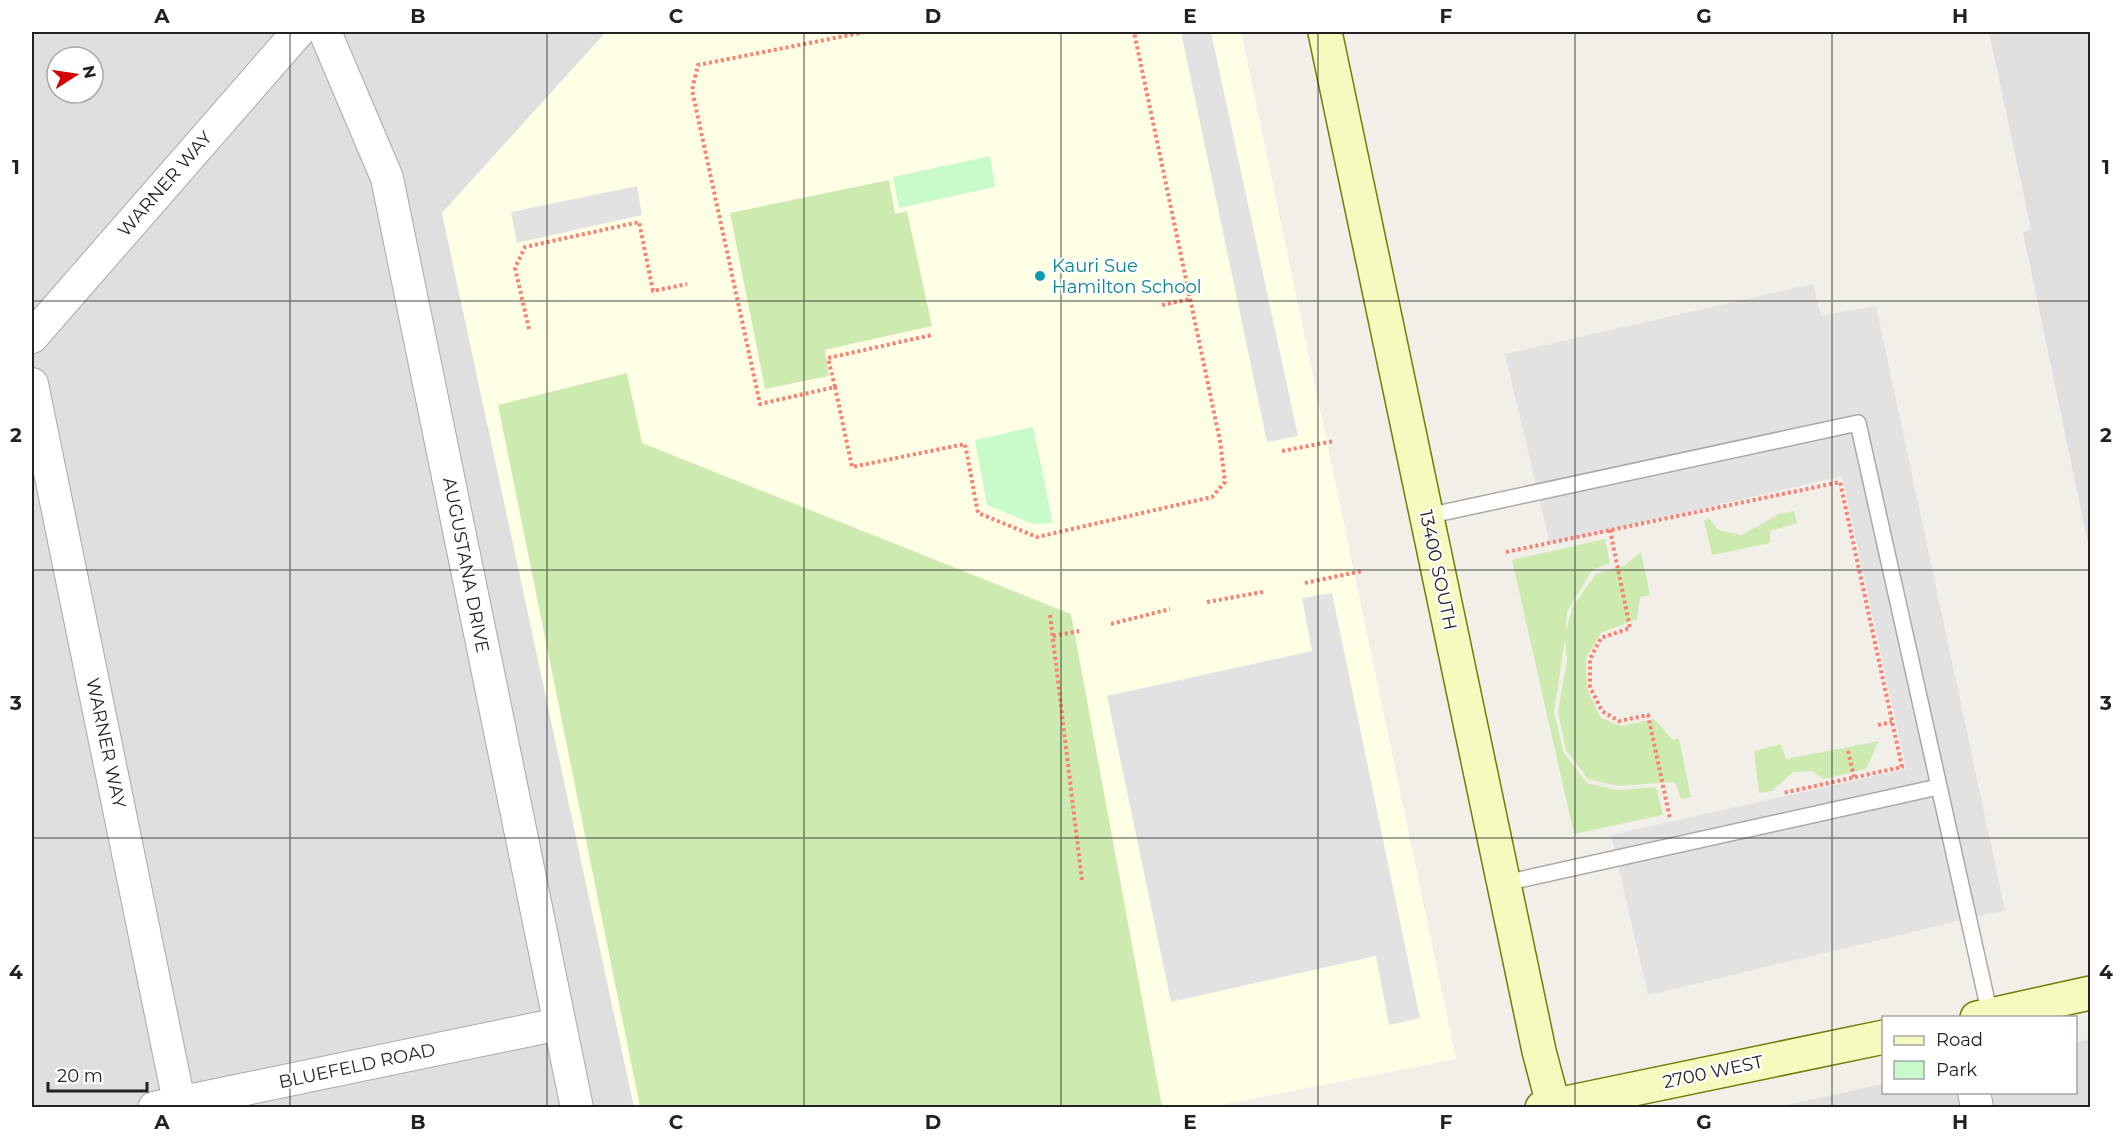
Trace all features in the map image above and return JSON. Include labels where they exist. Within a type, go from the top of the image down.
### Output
[{"type":"main road","name":"13400 SOUTH","points":[[1324,32],[1505,883],[1550,1107]]},
{"type":"main road","points":[[1984,1016],[2091,993]]},
{"type":"main road","name":"2700 WEST","points":[[1550,1107],[1882,1037]]},
{"type":"street","name":"WARNER WAY","points":[[32,337],[298,32]]},
{"type":"street","name":"AUGUSTANA DRIVE","points":[[325,32],[387,178],[577,1107]]},
{"type":"street","name":"WARNER WAY","points":[[32,384],[166,1105]]},
{"type":"street","name":"BLUEFELD ROAD","points":[[166,1105],[559,1024]]},
{"type":"lane","points":[[1427,516],[1858,423],[1938,788],[1984,1016]]},
{"type":"lane","points":[[1505,883],[1938,788]]},
{"type":"path","points":[[835,387],[760,404],[692,90],[698,65],[865,32]]},
{"type":"path","points":[[932,335],[828,358],[852,467],[965,444],[978,513],[1037,537],[1212,497],[1225,482],[1220,441],[1134,32]]},
{"type":"path","points":[[529,329],[515,268],[525,247],[639,222],[653,291],[687,284]]},
{"type":"path","points":[[1162,305],[1190,299]]},
{"type":"path","points":[[1282,451],[1334,441]]},
{"type":"path","points":[[1506,552],[1840,482],[1902,767],[1774,795]]},
{"type":"path","points":[[1610,531],[1630,628],[1601,638],[1590,659],[1590,687],[1602,711],[1619,721],[1648,715],[1670,819]]},
{"type":"path","points":[[1305,583],[1362,571]]},
{"type":"path","points":[[1207,602],[1263,592]]},
{"type":"path","points":[[1111,624],[1170,609]]},
{"type":"path","points":[[1050,615],[1082,881]]},
{"type":"path","points":[[1053,636],[1079,631]]},
{"type":"path","points":[[1878,725],[1892,722]]},
{"type":"path","points":[[1848,751],[1854,777]]},
{"type":"path","points":[[1659,821],[1682,816]]},
{"type":"shaded area","points":[[32,32],[606,32],[442,213],[634,1107],[32,1107]]},
{"type":"shaded area","points":[[606,32],[1241,32],[1456,1059],[1210,1107],[634,1107],[442,213]]},
{"type":"shaded area","points":[[1181,32],[1211,32],[1298,436],[1267,442]]},
{"type":"shaded area","points":[[1989,32],[2090,32],[2090,553],[2023,232],[2031,229]]},
{"type":"shaded area","points":[[637,186],[642,215],[517,243],[511,212]]},
{"type":"shaded area","points":[[1813,284],[1821,316],[1876,306],[2005,910],[1648,995],[1611,835],[1906,769],[1842,476],[1550,544],[1505,354]]},
{"type":"shaded area","points":[[1332,593],[1420,1018],[1389,1025],[1376,956],[1171,1002],[1107,696],[1312,651],[1302,598]]},
{"type":"shaded area","points":[[2090,1039],[2090,1107],[1773,1108],[1882,1084],[1882,1094],[2077,1094],[2077,1042]]},
{"type":"green space","points":[[990,156],[995,187],[899,208],[893,177]]},
{"type":"green space","points":[[889,180],[895,214],[907,211],[932,326],[825,350],[829,376],[765,389],[730,213]]},
{"type":"green space","points":[[627,373],[642,443],[1071,614],[1162,1107],[640,1107],[498,405]]},
{"type":"green space","points":[[1033,427],[1053,523],[1033,524],[987,505],[975,440]]},
{"type":"green space","points":[[1794,511],[1797,523],[1770,531],[1770,543],[1712,555],[1704,520],[1710,519],[1718,530],[1742,535],[1779,514]]},
{"type":"green space","points":[[1605,539],[1610,563],[1592,570],[1567,612],[1565,633],[1573,606],[1596,574],[1625,565],[1641,552],[1650,595],[1640,597],[1637,619],[1601,633],[1586,658],[1587,689],[1601,718],[1621,726],[1654,719],[1673,740],[1679,738],[1691,797],[1681,799],[1675,782],[1618,786],[1588,779],[1566,750],[1558,712],[1567,660],[1565,639],[1554,713],[1564,753],[1587,783],[1617,790],[1656,787],[1663,815],[1574,834],[1512,560]]},
{"type":"green space","points":[[1879,741],[1866,769],[1824,779],[1811,771],[1793,772],[1772,791],[1759,793],[1754,751],[1781,744],[1786,759]]},
{"type":"place","name":"Kauri Sue Hamilton School","points":[[1040,276]]}]
